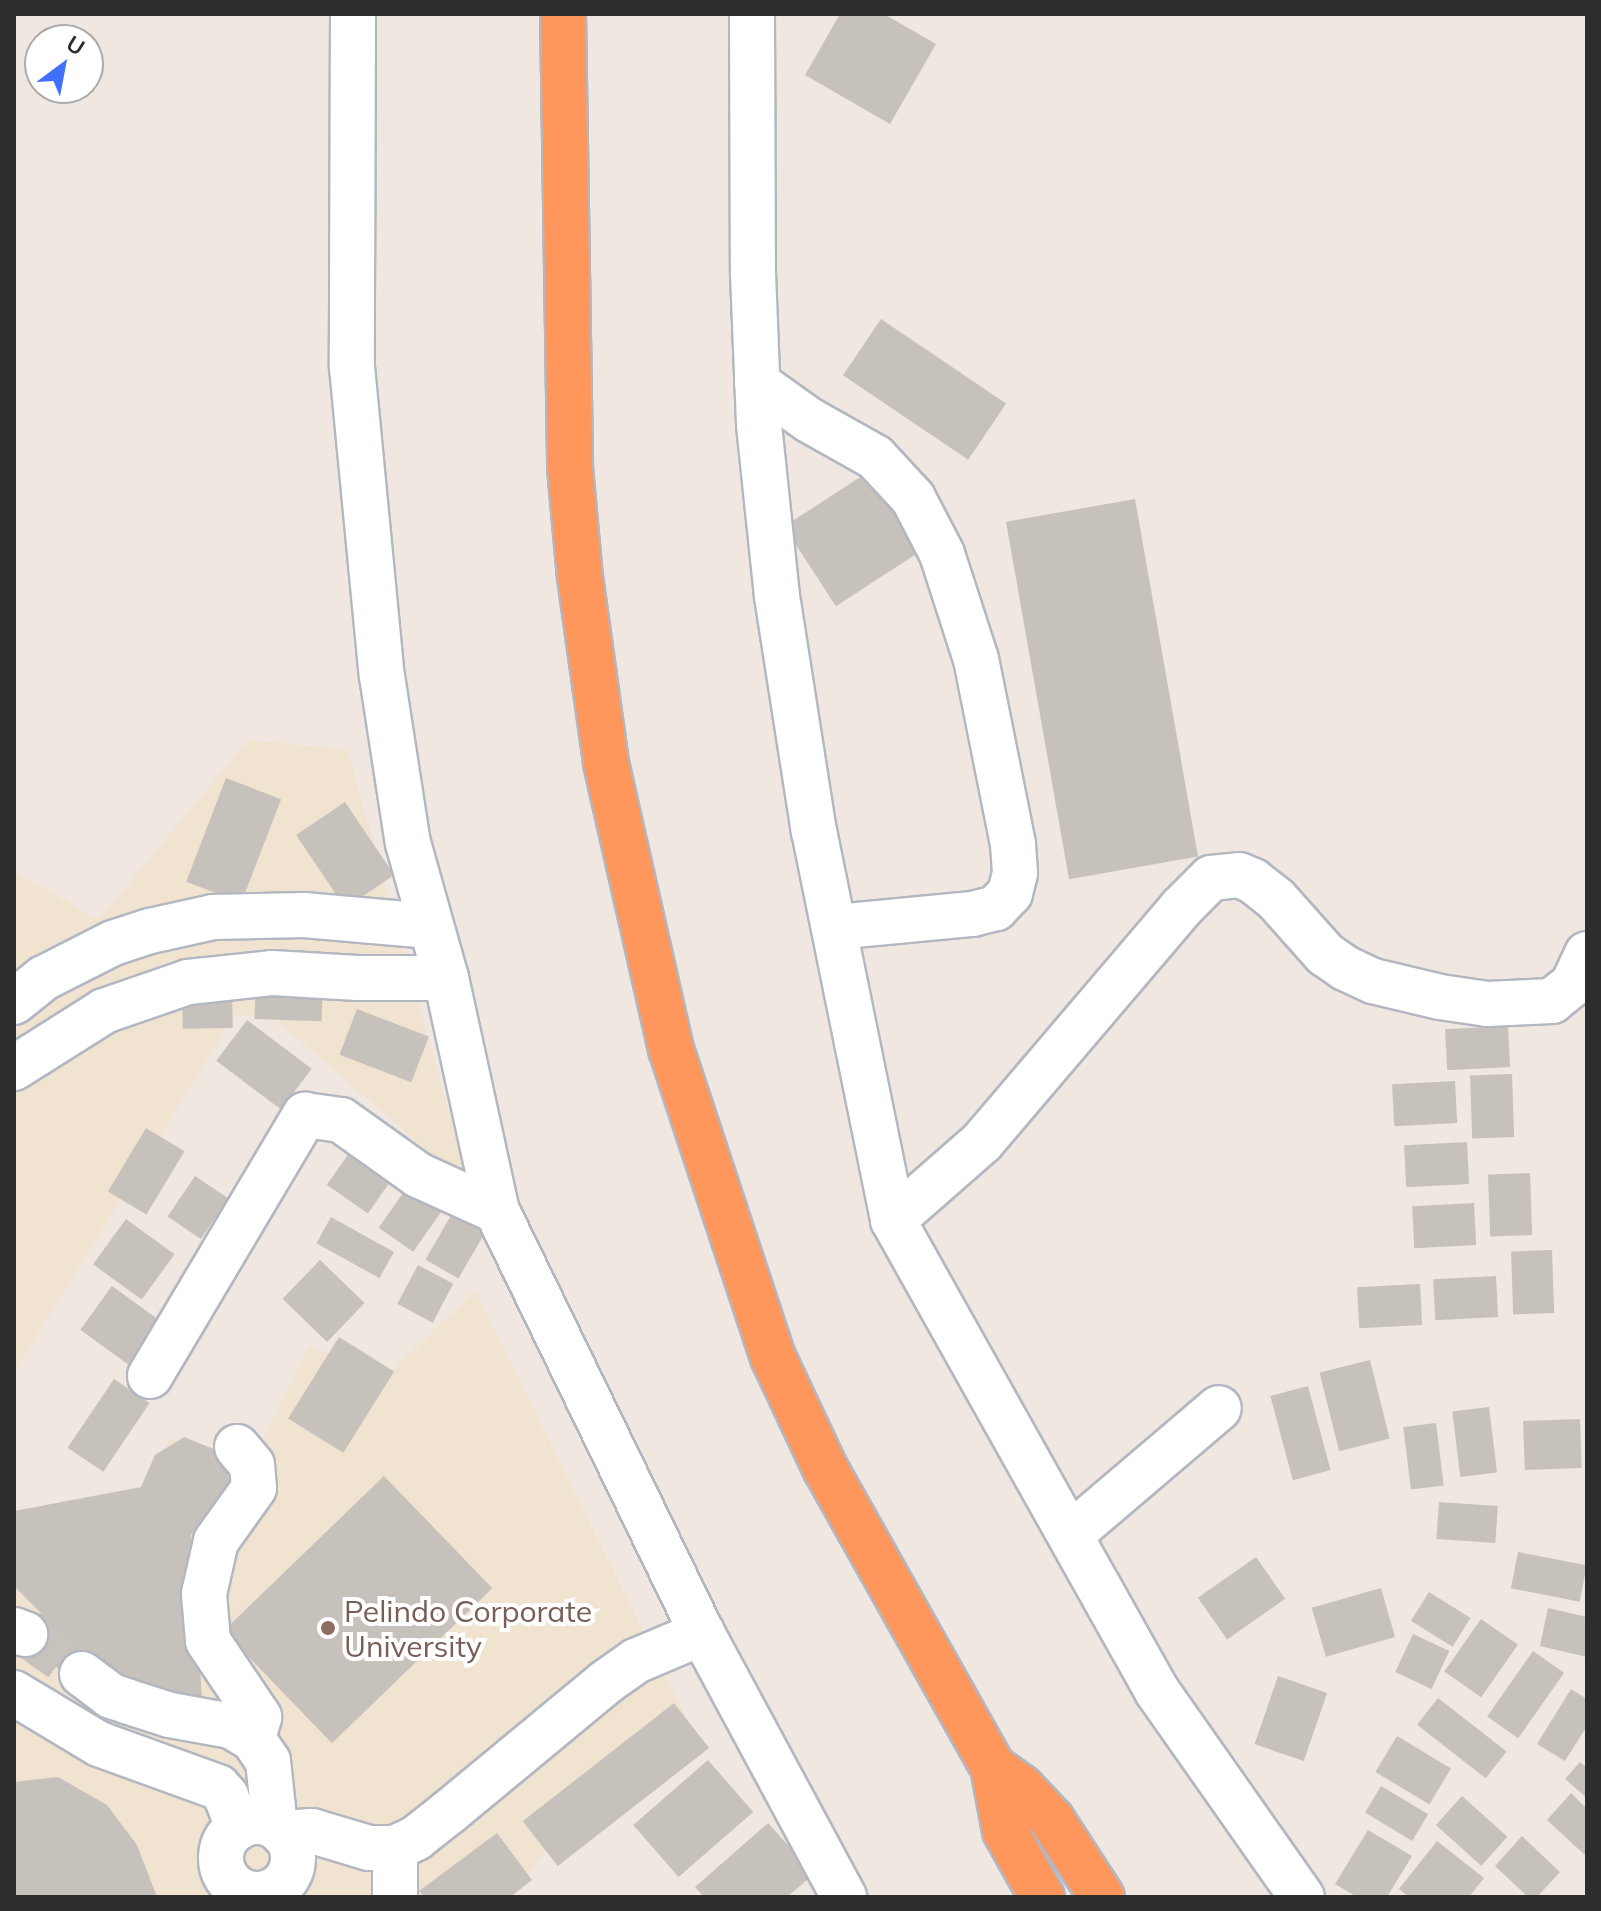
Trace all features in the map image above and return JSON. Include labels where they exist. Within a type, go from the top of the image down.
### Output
[{"type":"highway","points":[[563,14],[570,468],[580,577],[606,763],[675,1062],[773,1357],[825,1468],[993,1767],[1005,1831],[1042,1897]]},
{"type":"highway","points":[[993,1767],[1022,1788],[1052,1820],[1102,1897]]},
{"type":"street","points":[[353,14],[352,367],[382,676],[408,843],[446,978],[497,1211],[702,1633],[844,1897]]},
{"type":"street","points":[[752,14],[753,274],[757,383],[777,596],[814,831],[893,1220],[954,1334],[1071,1534],[1157,1691],[1302,1897]]},
{"type":"street","points":[[757,383],[809,420],[875,457],[913,498],[942,554],[976,659],[1013,844],[1015,873],[1010,893],[996,908],[972,914],[835,927]]},
{"type":"street","points":[[893,1220],[982,1142],[1181,908],[1211,878],[1239,875],[1253,881],[1276,899],[1325,954],[1345,968],[1373,981],[1440,997],[1487,1004],[1552,1001],[1573,984],[1587,954]]},
{"type":"street","points":[[14,1002],[44,978],[113,943],[213,917],[304,915],[431,926]]},
{"type":"street","points":[[14,1068],[104,1011],[188,982],[272,973],[358,978],[446,978]]},
{"type":"street","points":[[150,1376],[305,1115],[341,1120],[418,1175],[497,1211]]},
{"type":"street","points":[[1071,1534],[1219,1408]]},
{"type":"street","points":[[237,1447],[252,1465],[254,1488],[216,1541],[204,1594],[208,1641],[259,1717],[253,1739]]},
{"type":"street","points":[[14,1693],[99,1744],[218,1787],[226,1796],[265,1829],[293,1856],[268,1892],[233,1885],[222,1869],[225,1842],[265,1829],[312,1831],[369,1848],[395,1848],[416,1838],[606,1682],[636,1661],[702,1633]]},
{"type":"street","points":[[82,1674],[118,1699],[170,1715],[231,1726],[253,1739],[268,1761],[265,1829]]},
{"type":"street","points":[[395,1848],[395,1897]]},
{"type":"shaded area","points":[[248,740],[347,750],[470,1187],[276,1020],[235,1014],[14,1372],[14,871],[99,920]]},
{"type":"shaded area","name":"Pelindo Corporate University","points":[[475,1291],[695,1736],[546,1850],[513,1897],[14,1897],[14,1520],[155,1505],[169,1438],[247,1472],[310,1346],[387,1376]]},
{"type":"building","points":[[840,14],[884,14],[936,44],[890,124],[805,75]]},
{"type":"building","points":[[881,319],[1006,403],[968,460],[843,375]]},
{"type":"building","points":[[868,472],[920,552],[836,606],[784,526]]},
{"type":"building","points":[[1135,499],[1198,856],[1069,879],[1006,522]]},
{"type":"building","points":[[226,778],[281,799],[241,903],[186,882]]},
{"type":"building","points":[[345,802],[394,875],[345,908],[296,835]]},
{"type":"building","points":[[256,978],[323,980],[322,1021],[255,1019]]},
{"type":"building","points":[[232,986],[233,1028],[183,1029],[182,987]]},
{"type":"building","points":[[357,1009],[429,1037],[411,1082],[339,1055]]},
{"type":"building","points":[[247,1020],[312,1069],[281,1109],[216,1061]]},
{"type":"building","points":[[1508,1026],[1510,1067],[1447,1070],[1445,1029]]},
{"type":"building","points":[[1512,1074],[1514,1137],[1472,1138],[1470,1075]]},
{"type":"building","points":[[1455,1081],[1457,1123],[1394,1126],[1392,1084]]},
{"type":"building","points":[[146,1128],[185,1151],[146,1215],[108,1191]]},
{"type":"building","points":[[359,1139],[400,1168],[368,1214],[327,1185]]},
{"type":"building","points":[[1467,1142],[1469,1184],[1406,1187],[1404,1145]]},
{"type":"building","points":[[1530,1173],[1532,1235],[1490,1236],[1488,1174]]},
{"type":"building","points":[[195,1176],[228,1198],[201,1239],[168,1217]]},
{"type":"building","points":[[408,1186],[442,1210],[413,1252],[379,1228]]},
{"type":"building","points":[[1474,1203],[1476,1245],[1414,1248],[1412,1206]]},
{"type":"building","points":[[457,1205],[490,1224],[458,1279],[426,1260]]},
{"type":"building","points":[[331,1217],[394,1252],[379,1278],[316,1243]]},
{"type":"building","points":[[126,1219],[175,1254],[142,1300],[93,1264]]},
{"type":"building","points":[[1552,1250],[1554,1313],[1513,1314],[1511,1251]]},
{"type":"building","points":[[320,1260],[365,1303],[327,1342],[282,1299]]},
{"type":"building","points":[[418,1265],[453,1284],[433,1323],[397,1304]]},
{"type":"building","points":[[1496,1276],[1498,1317],[1435,1320],[1433,1279]]},
{"type":"building","points":[[1420,1284],[1422,1325],[1359,1328],[1357,1287]]},
{"type":"building","points":[[112,1286],[165,1325],[134,1368],[80,1330]]},
{"type":"building","points":[[339,1337],[394,1371],[343,1453],[288,1418]]},
{"type":"building","points":[[1370,1360],[1390,1439],[1339,1451],[1320,1373]]},
{"type":"building","points":[[114,1379],[150,1403],[103,1472],[68,1448]]},
{"type":"building","points":[[1308,1386],[1331,1470],[1293,1480],[1270,1396]]},
{"type":"building","points":[[1489,1407],[1497,1473],[1460,1477],[1452,1412]]},
{"type":"building","points":[[1580,1419],[1582,1468],[1525,1470],[1523,1421]]},
{"type":"building","points":[[1436,1423],[1444,1486],[1411,1490],[1403,1427]]},
{"type":"building","points":[[184,1437],[221,1452],[232,1488],[220,1520],[191,1534],[202,1698],[139,1686],[93,1658],[75,1683],[22,1638],[41,1613],[14,1586],[14,1511],[141,1487],[155,1455]]},
{"type":"building","points":[[384,1476],[492,1588],[332,1743],[224,1631]]},
{"type":"building","points":[[1439,1502],[1498,1506],[1495,1543],[1436,1539]]},
{"type":"building","points":[[1518,1552],[1587,1565],[1580,1602],[1511,1588]]},
{"type":"building","points":[[1256,1557],[1285,1599],[1227,1640],[1198,1598]]},
{"type":"building","points":[[1381,1588],[1395,1637],[1326,1657],[1312,1608]]},
{"type":"building","points":[[1429,1592],[1471,1618],[1453,1647],[1411,1621]]},
{"type":"building","points":[[1548,1608],[1587,1617],[1587,1657],[1540,1646]]},
{"type":"building","points":[[1481,1619],[1518,1645],[1481,1697],[1444,1671]]},
{"type":"building","points":[[1413,1634],[1449,1651],[1432,1689],[1395,1672]]},
{"type":"building","points":[[1533,1651],[1564,1673],[1518,1738],[1487,1717]]},
{"type":"building","points":[[1278,1676],[1327,1693],[1304,1761],[1255,1744]]},
{"type":"building","points":[[1571,1689],[1587,1699],[1587,1726],[1565,1761],[1537,1744]]},
{"type":"building","points":[[1438,1698],[1507,1752],[1486,1778],[1417,1725]]},
{"type":"building","points":[[674,1703],[709,1748],[558,1866],[523,1821]]},
{"type":"building","points":[[1397,1736],[1451,1768],[1429,1804],[1375,1772]]},
{"type":"building","points":[[708,1760],[753,1812],[679,1877],[633,1825]]},
{"type":"building","points":[[1580,1762],[1587,1768],[1587,1798],[1565,1779]]},
{"type":"building","points":[[58,1777],[107,1805],[137,1845],[157,1897],[14,1897],[14,1782]]},
{"type":"building","points":[[1381,1786],[1428,1814],[1412,1841],[1365,1813]]},
{"type":"building","points":[[1571,1793],[1587,1809],[1587,1857],[1547,1820]]},
{"type":"building","points":[[1462,1796],[1507,1837],[1481,1866],[1436,1825]]},
{"type":"building","points":[[768,1823],[814,1874],[787,1897],[704,1897],[695,1887]]},
{"type":"building","points":[[1368,1830],[1412,1856],[1387,1897],[1357,1897],[1335,1884]]},
{"type":"building","points":[[497,1833],[532,1880],[510,1897],[424,1897],[419,1891]]},
{"type":"building","points":[[1522,1836],[1560,1872],[1537,1897],[1528,1897],[1495,1866]]},
{"type":"building","points":[[1437,1841],[1484,1878],[1469,1897],[1409,1897],[1399,1889]]},
{"type":"tunnel","points":[[25,1634],[82,1674]]},
{"type":"place","name":"Pelindo Corporate University","points":[[328,1628]]}]
